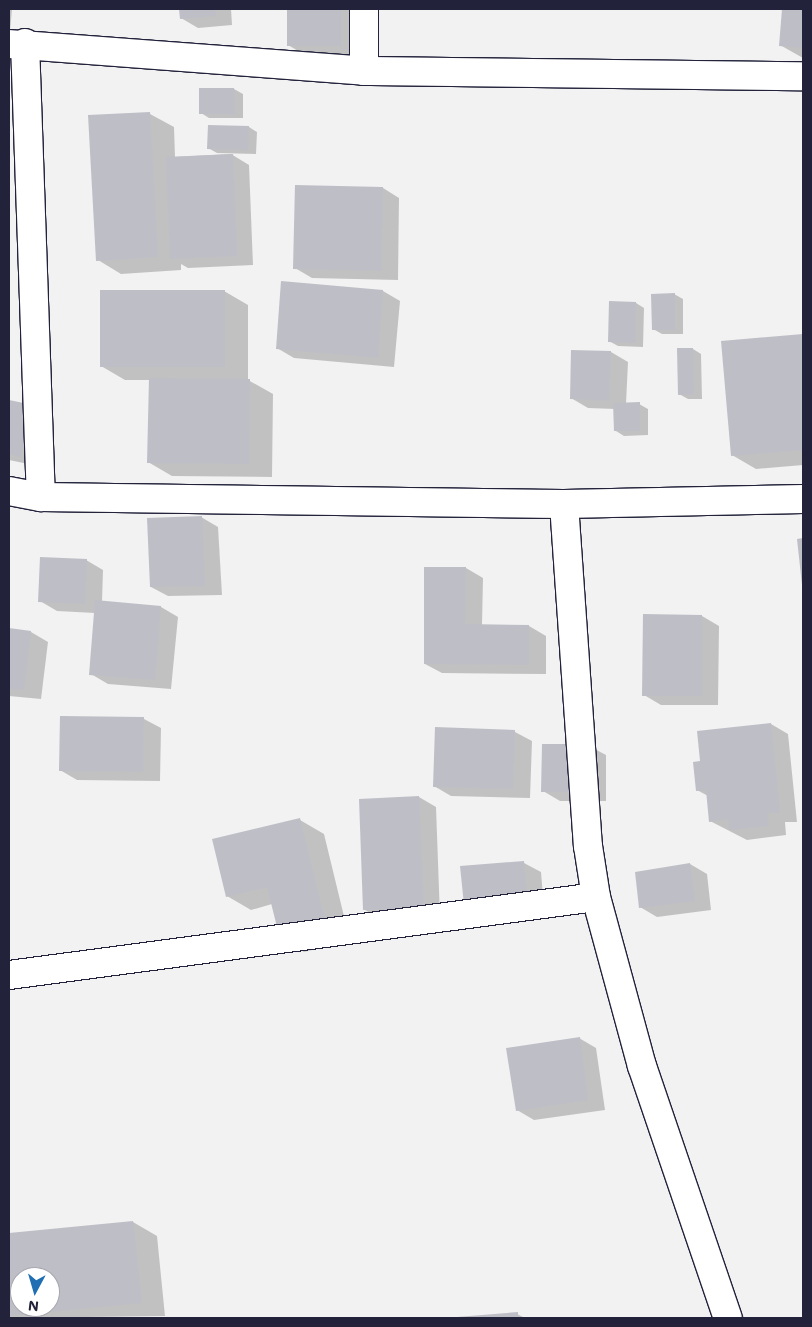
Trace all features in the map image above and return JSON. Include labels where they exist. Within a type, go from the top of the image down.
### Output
[{"type":"street","points":[[364,9],[364,72]]},
{"type":"street","points":[[41,497],[17,44],[364,72],[803,76]]},
{"type":"street","points":[[9,492],[41,497],[564,504],[803,499]]},
{"type":"street","points":[[564,504],[588,846],[596,897],[642,1066],[728,1318]]},
{"type":"street","points":[[9,975],[596,897]]},
{"type":"building","points":[[179,9],[215,9],[216,16],[180,19]]},
{"type":"building","points":[[287,9],[341,9],[341,46],[287,46]]},
{"type":"building","points":[[782,9],[803,9],[803,48],[779,46]]},
{"type":"building","points":[[199,88],[234,88],[235,114],[199,114]]},
{"type":"building","points":[[150,112],[158,257],[96,261],[88,115]]},
{"type":"building","points":[[208,125],[249,126],[248,150],[207,149]]},
{"type":"building","points":[[233,154],[237,256],[170,259],[166,157]]},
{"type":"building","points":[[295,185],[383,187],[381,271],[293,269]]},
{"type":"building","points":[[281,281],[383,290],[378,358],[276,349]]},
{"type":"building","points":[[100,290],[225,290],[225,367],[100,367]]},
{"type":"building","points":[[675,293],[675,330],[652,330],[651,294]]},
{"type":"building","points":[[609,301],[636,302],[635,343],[608,342]]},
{"type":"building","points":[[803,334],[803,450],[731,456],[721,341]]},
{"type":"building","points":[[677,348],[693,348],[694,394],[678,395]]},
{"type":"building","points":[[571,350],[611,351],[609,401],[570,399]]},
{"type":"building","points":[[149,378],[250,379],[249,464],[147,463]]},
{"type":"building","points":[[9,400],[33,405],[21,457],[9,454]]},
{"type":"building","points":[[640,402],[640,431],[614,431],[613,403]]},
{"type":"building","points":[[202,516],[205,586],[150,587],[147,518]]},
{"type":"building","points":[[803,538],[803,585],[802,585],[797,539]]},
{"type":"building","points":[[40,557],[87,559],[85,604],[38,602]]},
{"type":"building","points":[[424,567],[466,567],[465,624],[529,625],[529,665],[424,664]]},
{"type":"building","points":[[95,600],[161,606],[155,680],[89,675]]},
{"type":"building","points":[[643,614],[702,615],[702,696],[642,696]]},
{"type":"building","points":[[9,628],[31,631],[24,690],[9,689]]},
{"type":"building","points":[[60,716],[144,717],[143,772],[59,771]]},
{"type":"building","points":[[771,723],[780,813],[768,813],[769,826],[729,830],[728,819],[709,822],[706,790],[696,791],[693,762],[700,761],[697,731]]},
{"type":"building","points":[[435,727],[515,730],[513,789],[433,787]]},
{"type":"building","points":[[542,744],[590,744],[590,792],[541,792]]},
{"type":"building","points":[[419,796],[424,908],[363,910],[359,799]]},
{"type":"building","points":[[300,818],[327,928],[280,939],[267,887],[226,897],[212,839]]},
{"type":"building","points":[[524,861],[527,900],[464,905],[460,866]]},
{"type":"building","points":[[690,863],[695,901],[639,908],[635,872]]},
{"type":"building","points":[[580,1037],[588,1100],[516,1111],[506,1048]]},
{"type":"building","points":[[133,1221],[142,1303],[60,1311],[60,1267],[10,1267],[9,1316],[9,1233]]},
{"type":"building","points":[[518,1312],[518,1318],[457,1317]]}]
